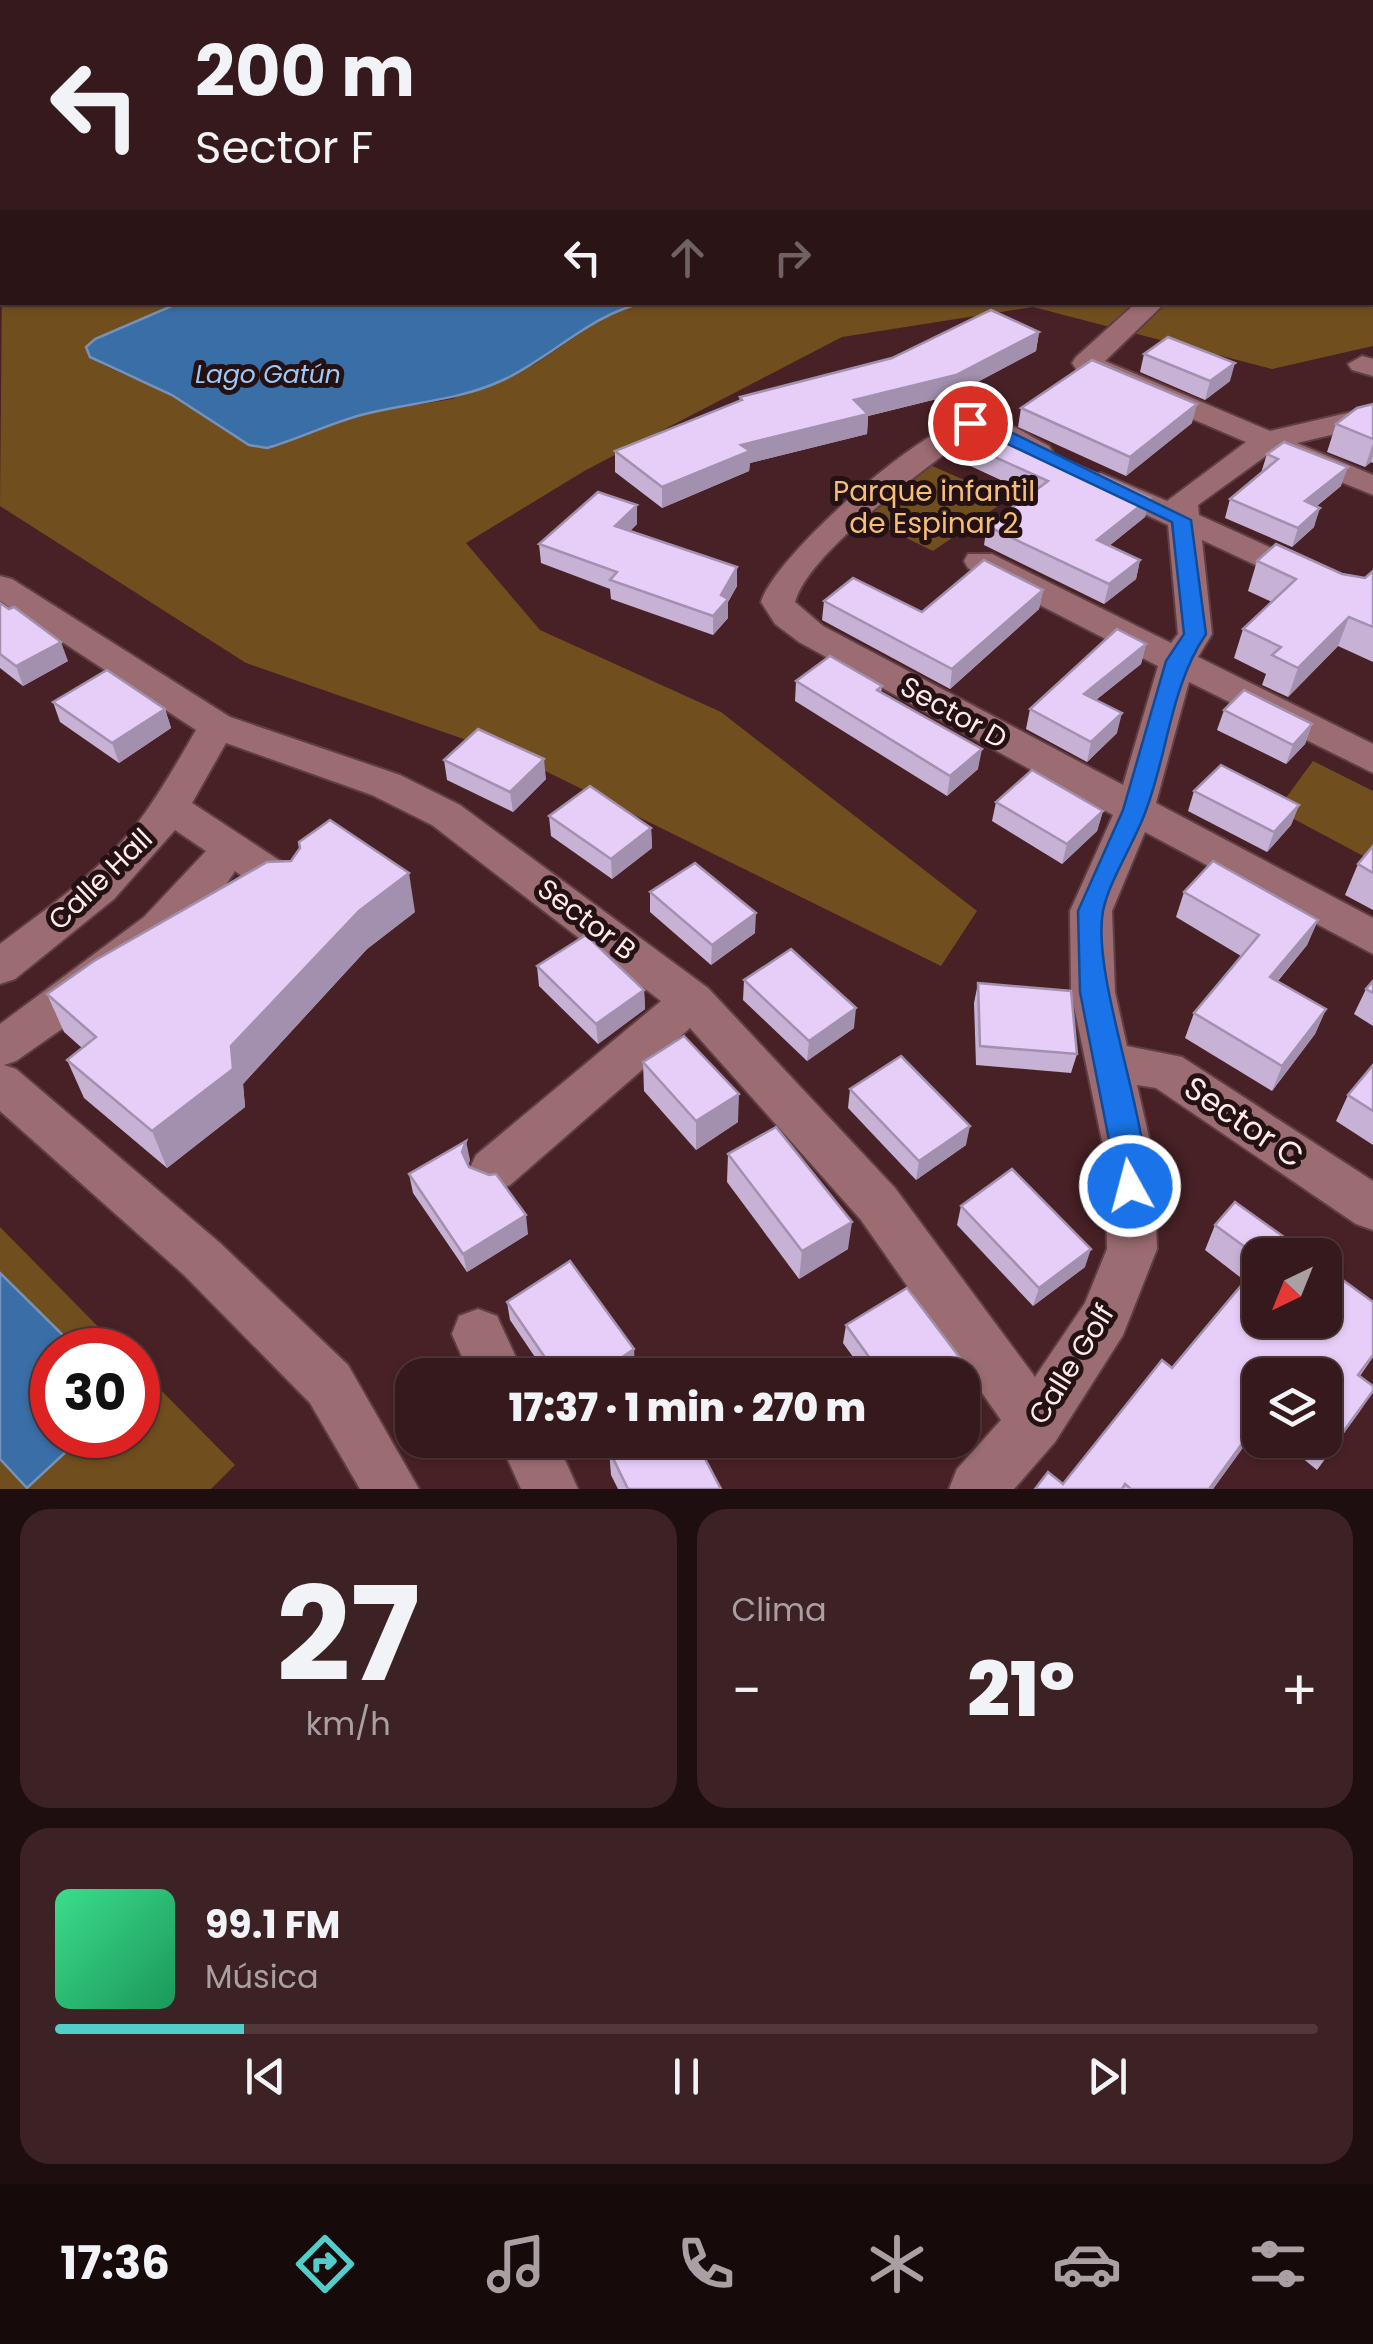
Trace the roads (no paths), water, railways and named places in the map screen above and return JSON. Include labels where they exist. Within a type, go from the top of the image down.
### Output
[{"type":"street","points":[[1149,305],[1086,363],[1373,486]]},
{"type":"street","points":[[1327,585],[1181,520],[1182,502],[1267,441],[1373,416]]},
{"type":"street","name":"Sector D","points":[[1181,520],[980,424],[970,423],[862,505],[779,586],[778,601],[786,616],[811,634],[1373,938]]},
{"type":"street","name":"Calle Golf","points":[[976,1489],[1036,1423],[1104,1318],[1132,1249],[1129,1155],[1094,992],[1090,911],[1135,810],[1177,661],[1195,634],[1181,520]]},
{"type":"street","points":[[980,561],[1373,760]]},
{"type":"street","name":"Sector B","points":[[0,586],[217,726],[386,785],[446,815],[692,1000],[878,1204],[1036,1423]]},
{"type":"street","name":"Calle Hall","points":[[0,967],[110,878],[153,830],[217,726]]},
{"type":"street","points":[[168,806],[285,885]]},
{"type":"street","points":[[0,1048],[174,915],[220,866],[230,846]]},
{"type":"street","points":[[493,1170],[692,1000]]},
{"type":"street","name":"Sector C","points":[[1106,1062],[1166,1070],[1373,1208]]},
{"type":"street","points":[[0,1083],[134,1196],[329,1384],[391,1489]]},
{"type":"street","points":[[535,1458],[550,1489]]},
{"type":"water","name":"Lago Gatún","points":[[174,305],[636,305],[607,316],[521,371],[487,387],[356,416],[267,448],[249,445],[172,395],[90,357],[86,347],[95,339]]},
{"type":"water","points":[[0,1273],[56,1328],[30,1328],[30,1458],[59,1458],[27,1488],[0,1459]]},
{"type":"park label","name":"Parque infantil de Espinar 2","points":[[934,507]]}]
